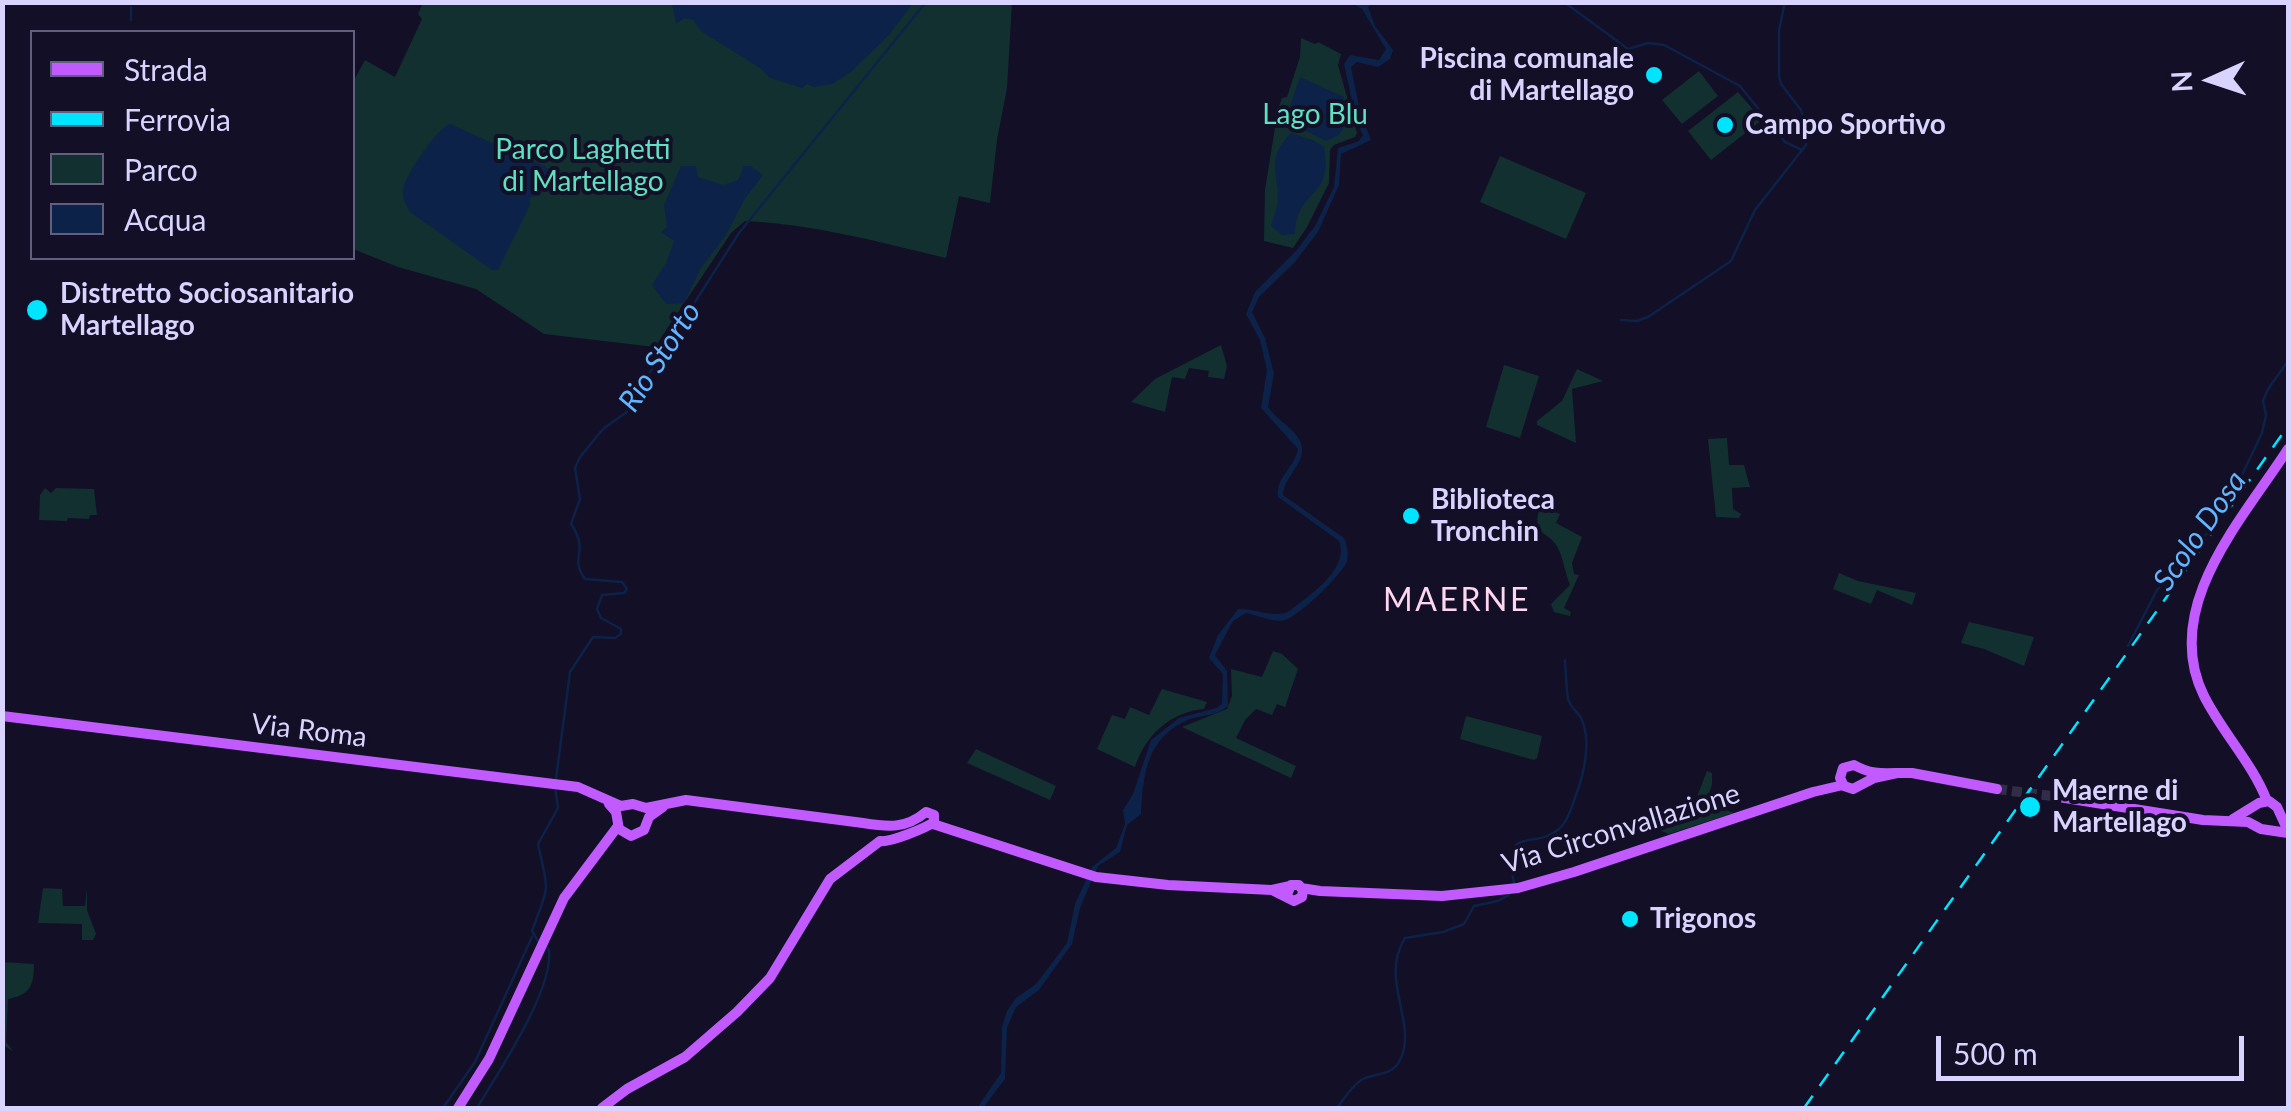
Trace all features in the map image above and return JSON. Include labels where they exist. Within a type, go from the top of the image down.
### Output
[{"type":"main road","points":[[2254,824],[2251,815],[2260,803],[2258,785],[2199,686],[2192,659],[2192,622],[2212,568],[2288,449]]},
{"type":"main road","name":"Via Roma","points":[[2,716],[578,787],[607,801],[620,816]]},
{"type":"main road","points":[[1896,772],[1852,789],[1841,780],[1849,765],[1862,771],[1896,772],[1997,789]]},
{"type":"main road","points":[[1861,785],[1862,771]]},
{"type":"main road","name":"Via Circonvallazione","points":[[933,824],[1091,876],[1148,884],[1442,896],[1512,889],[1574,872],[1841,780]]},
{"type":"main road","points":[[2058,797],[2288,832]]},
{"type":"main road","points":[[458,1108],[490,1059],[536,954],[570,889],[604,848],[620,816],[633,804],[642,808],[693,801],[879,828],[907,826],[926,812],[934,815],[933,824],[890,843],[880,841],[830,879],[770,978],[738,1012],[685,1057],[626,1089],[602,1108]]},
{"type":"main road","points":[[2227,821],[2260,803],[2277,807],[2288,832]]},
{"type":"main road","points":[[604,848],[628,835],[641,833],[648,820],[667,804]]},
{"type":"main road","points":[[642,808],[648,820]]},
{"type":"main road","points":[[620,816],[628,835]]},
{"type":"main road","points":[[2267,829],[2279,817]]},
{"type":"main road","points":[[879,828],[880,841]]},
{"type":"green space","name":"Parco Laghetti di Martellago","points":[[423,3],[1012,3],[1007,88],[990,203],[959,196],[946,258],[821,230],[745,221],[731,233],[655,347],[544,334],[476,289],[398,267],[355,250],[355,78],[365,60],[395,77],[422,19],[418,14]]},
{"type":"green space","name":"Lago Blu","points":[[1301,38],[1341,54],[1338,65],[1357,133],[1330,150],[1329,183],[1293,248],[1264,241],[1265,190],[1278,109],[1282,98],[1287,97],[1300,57]]},
{"type":"green space","points":[[1699,71],[1718,96],[1682,124],[1662,100]]},
{"type":"green space","name":"Campo Sportivo","points":[[1738,92],[1762,120],[1711,160],[1688,131]]},
{"type":"green space","points":[[1500,156],[1586,193],[1566,239],[1480,202]]},
{"type":"green space","points":[[1221,345],[1227,366],[1224,379],[1208,377],[1209,371],[1189,368],[1185,379],[1172,377],[1165,412],[1131,402],[1155,379]]},
{"type":"green space","points":[[1504,365],[1539,376],[1520,438],[1486,427]]},
{"type":"green space","points":[[1577,369],[1603,381],[1572,389],[1576,443],[1537,425],[1537,421],[1562,401]]},
{"type":"green space","points":[[1727,438],[1729,465],[1744,465],[1750,487],[1732,488],[1733,509],[1741,514],[1739,518],[1716,517],[1708,439]]},
{"type":"green space","points":[[45,488],[51,493],[56,488],[94,489],[97,515],[67,521],[39,520],[40,495]]},
{"type":"green space","points":[[1540,506],[1560,514],[1556,523],[1582,537],[1572,563],[1574,574],[1579,575],[1564,608],[1571,612],[1570,616],[1554,612],[1551,604],[1570,585],[1557,546],[1537,523]]},
{"type":"green space","points":[[1839,573],[1916,593],[1912,605],[1877,590],[1871,604],[1833,589]]},
{"type":"green space","points":[[1969,622],[2034,637],[2024,666],[1961,643]]},
{"type":"green space","points":[[1273,651],[1298,669],[1285,707],[1277,704],[1272,715],[1256,709],[1236,738],[1296,766],[1291,778],[1182,727],[1227,709],[1232,696],[1231,669],[1262,677]]},
{"type":"green space","points":[[1162,689],[1207,702],[1204,709],[1180,715],[1160,728],[1145,745],[1135,767],[1097,749],[1112,715],[1125,719],[1130,707],[1149,715]]},
{"type":"green space","points":[[1466,716],[1542,736],[1537,758],[1460,739]]},
{"type":"green space","points":[[976,749],[1056,786],[1050,800],[967,763]]},
{"type":"green space","points":[[1707,771],[1712,773],[1712,785],[1706,802],[1734,813],[1669,834],[1653,827],[1637,827],[1641,814],[1655,817],[1659,806],[1679,812],[1685,796],[1696,799]]},
{"type":"green space","points":[[43,888],[62,889],[63,906],[85,906],[87,890],[87,910],[96,934],[93,940],[82,940],[82,924],[38,923]]},
{"type":"green space","points":[[3,962],[34,964],[29,989],[8,999],[6,1042],[13,1051],[3,1045]]},
{"type":"water","points":[[913,2],[889,35],[851,72],[832,84],[807,84],[802,88],[770,78],[702,32],[693,20],[684,18],[676,24],[672,3]]},
{"type":"water","points":[[1352,3],[1372,3],[1368,7],[1375,26],[1393,50],[1390,59],[1378,67],[1357,62],[1351,67],[1371,140],[1341,154],[1339,185],[1318,232],[1294,263],[1259,297],[1252,312],[1265,338],[1274,374],[1268,407],[1301,444],[1300,459],[1283,495],[1344,538],[1347,561],[1329,585],[1291,617],[1276,620],[1246,613],[1233,621],[1215,655],[1227,671],[1228,706],[1176,726],[1156,746],[1146,771],[1141,814],[1127,825],[1120,852],[1098,866],[1080,908],[1072,944],[1039,990],[1016,1007],[1007,1028],[1005,1079],[983,1108],[977,1108],[1001,1073],[1002,1027],[1007,1011],[1016,998],[1036,984],[1067,943],[1075,904],[1092,867],[1116,848],[1125,824],[1123,810],[1133,794],[1151,740],[1179,718],[1222,704],[1223,674],[1209,658],[1218,635],[1238,609],[1288,612],[1325,581],[1338,562],[1339,541],[1278,497],[1279,484],[1298,449],[1261,408],[1267,370],[1260,340],[1246,314],[1255,292],[1315,226],[1334,187],[1338,148],[1359,141],[1363,135],[1344,64],[1350,55],[1379,60],[1386,49],[1362,9]]},
{"type":"water","points":[[1300,77],[1344,97],[1347,122],[1339,135],[1326,141],[1295,125],[1290,106]]},
{"type":"water","points":[[450,124],[546,167],[554,177],[539,196],[530,197],[530,205],[498,270],[492,270],[410,212],[403,198],[403,189],[416,163],[437,134]]},
{"type":"water","points":[[1291,133],[1324,147],[1326,164],[1320,185],[1297,219],[1295,234],[1282,235],[1271,226],[1278,202],[1275,166],[1278,151]]},
{"type":"water","points":[[681,166],[696,166],[698,177],[723,185],[738,180],[744,166],[763,175],[701,268],[684,303],[666,304],[652,285],[674,241],[661,232],[667,227],[664,205]]},
{"type":"waterway","name":"Rio Storto","points":[[556,779],[570,672],[593,637],[615,638],[621,634],[621,629],[601,618],[597,609],[602,595],[624,593],[627,589],[622,582],[585,579],[580,571],[579,542],[571,524],[580,499],[575,468],[580,457],[603,429],[631,409],[642,385],[739,233],[926,2]]},
{"type":"waterway","points":[[1564,2],[1628,49],[1648,43],[1664,45],[1740,86],[1785,142],[1802,150]]},
{"type":"waterway","points":[[1621,320],[1648,317],[1731,261],[1755,210],[1806,145],[1801,110],[1779,76],[1779,30],[1785,2]]},
{"type":"waterway","points":[[131,7],[131,20]]},
{"type":"waterway","name":"Scolo Dosa","points":[[2128,646],[2157,590],[2198,546],[2232,496],[2262,433],[2266,415],[2263,401],[2288,361]]},
{"type":"waterway","points":[[1514,883],[1511,864],[1516,845],[1559,829],[1582,777],[1586,736],[1581,718],[1568,699],[1565,660]]},
{"type":"waterway","name":"Rio Storto","points":[[538,941],[532,931],[546,888],[538,844],[558,808],[555,787]]},
{"type":"waterway","points":[[1337,1108],[1359,1081],[1387,1072],[1399,1062],[1405,1033],[1396,970],[1405,938],[1464,924],[1474,906],[1509,895]]},
{"type":"waterway","points":[[443,1108],[475,1062],[532,937]]},
{"type":"waterway","name":"Rio Storto","points":[[477,1108],[534,1008],[548,967],[549,950],[544,945]]},
{"type":"tunnel","points":[[1997,789],[2059,797]]},
{"type":"railway","points":[[1804,1108],[2288,426]]},
{"type":"place","name":"Piscina comunale di Martellago","points":[[1654,75]]},
{"type":"place","name":"Campo Sportivo","points":[[1725,125]]},
{"type":"place","name":"Distretto Sociosanitario Martellago","points":[[37,310]]},
{"type":"place","name":"Biblioteca Tronchin","points":[[1411,516]]},
{"type":"place","name":"Maerne di Martellago","points":[[2030,807]]},
{"type":"place","name":"Trigonos","points":[[1630,919]]},
{"type":"district","name":"MAERNE","points":[[1457,601]]}]
